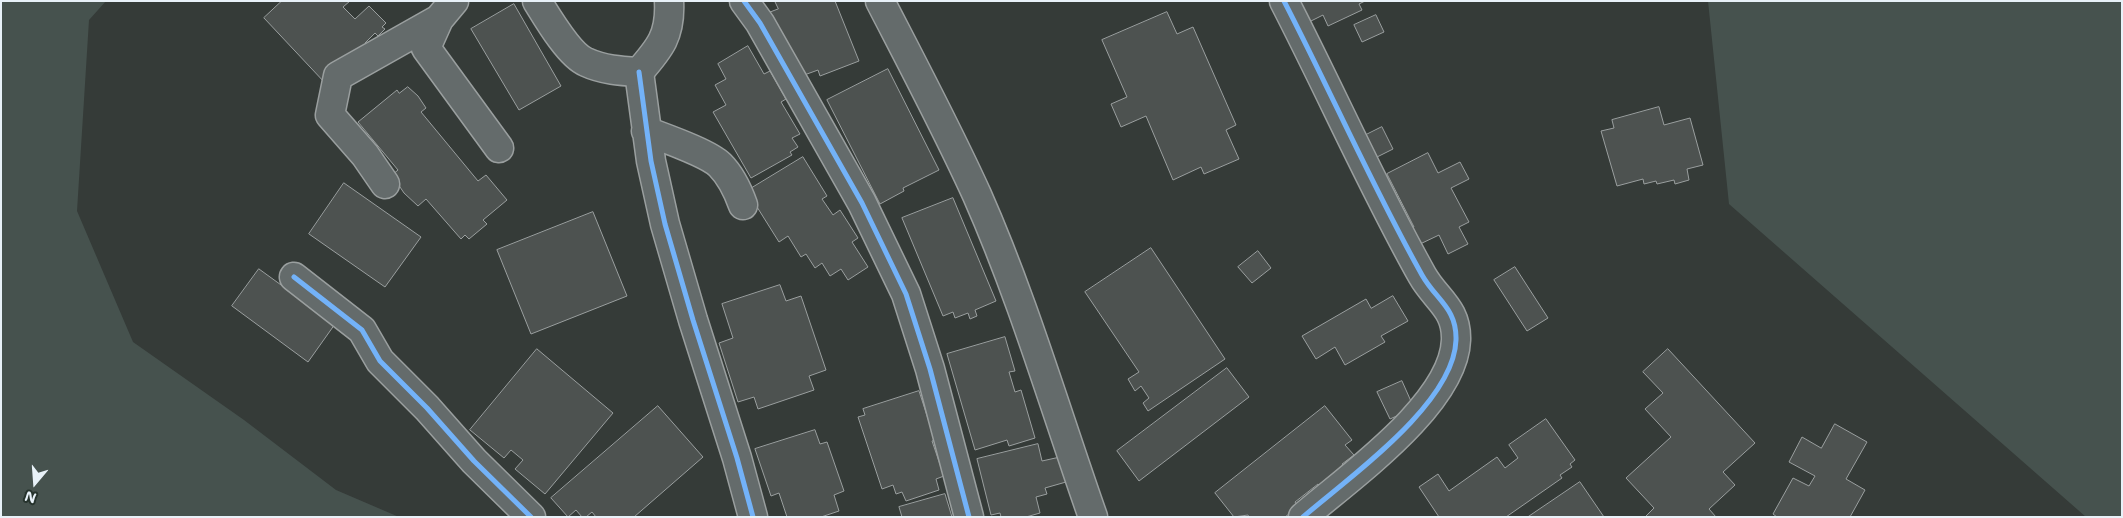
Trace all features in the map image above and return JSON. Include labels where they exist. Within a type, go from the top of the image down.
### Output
[{"type":"street","points":[[537,1],[560,36],[584,61],[613,71],[639,72]]},
{"type":"street","points":[[669,1],[667,29],[661,46],[639,72],[646,131],[665,224],[693,320],[732,440],[753,517]]},
{"type":"street","points":[[744,1],[760,23],[862,203],[906,294],[930,370],[969,517]]},
{"type":"street","points":[[880,1],[927,92],[977,196],[1023,312],[1093,517]]},
{"type":"street","points":[[1284,1],[1397,230],[1427,284],[1452,313],[1456,341],[1452,357],[1440,386],[1414,420],[1381,451],[1303,517]]},
{"type":"street","points":[[446,10],[426,48],[499,148]]},
{"type":"street","points":[[385,184],[365,155],[330,115],[338,76],[446,10]]},
{"type":"street","points":[[646,131],[720,164],[738,189],[743,205]]},
{"type":"street","points":[[294,277],[362,330],[380,361],[427,408],[474,461],[532,517]]},
{"type":"shaded area","points":[[1,1],[106,1],[89,20],[77,211],[133,342],[244,420],[336,490],[399,517],[1,517]]},
{"type":"shaded area","points":[[1708,1],[2122,1],[2122,517],[2086,517],[1729,204]]},
{"type":"building","points":[[282,1],[350,1],[343,7],[355,19],[369,6],[386,23],[382,27],[385,29],[378,36],[375,33],[365,43],[367,45],[363,48],[361,46],[351,55],[326,84],[264,18]]},
{"type":"building","points":[[775,1],[835,1],[859,61],[820,76],[818,70],[796,78],[770,12],[778,9]]},
{"type":"building","points":[[1299,1],[1365,1],[1359,4],[1362,10],[1328,26],[1323,15],[1309,22]]},
{"type":"building","points":[[514,4],[561,86],[519,110],[471,29]]},
{"type":"building","points":[[1167,12],[1177,34],[1193,27],[1236,125],[1226,130],[1239,159],[1204,174],[1201,167],[1173,180],[1146,116],[1121,127],[1111,104],[1127,97],[1102,40]]},
{"type":"building","points":[[1376,15],[1384,32],[1362,42],[1354,25]]},
{"type":"building","points":[[748,46],[764,74],[770,71],[786,99],[781,102],[800,134],[792,138],[798,147],[790,152],[792,155],[751,178],[713,112],[726,105],[715,85],[726,79],[718,64]]},
{"type":"building","points":[[888,69],[939,170],[903,188],[904,191],[880,204],[827,100]]},
{"type":"building","points":[[408,87],[418,96],[426,108],[421,112],[478,181],[486,175],[507,200],[483,220],[487,224],[469,239],[465,235],[461,239],[426,199],[418,206],[404,193],[392,175],[398,170],[358,122],[397,90],[399,93]]},
{"type":"building","points":[[1659,107],[1664,125],[1690,118],[1703,165],[1687,169],[1689,180],[1675,184],[1674,180],[1657,184],[1656,181],[1644,184],[1643,179],[1617,186],[1601,131],[1614,128],[1612,120]]},
{"type":"building","points":[[1382,127],[1393,149],[1371,160],[1360,138]]},
{"type":"building","points":[[1428,153],[1438,173],[1460,162],[1469,179],[1451,188],[1469,222],[1459,227],[1468,244],[1448,254],[1439,235],[1418,245],[1409,229],[1414,227],[1387,174]]},
{"type":"building","points":[[803,157],[827,196],[822,199],[833,215],[840,210],[858,238],[852,242],[868,267],[848,280],[841,269],[830,276],[822,263],[815,268],[806,254],[801,257],[788,236],[779,242],[747,191]]},
{"type":"building","points":[[344,183],[421,237],[385,287],[309,234]]},
{"type":"building","points":[[953,198],[996,301],[975,310],[977,316],[970,319],[968,313],[955,318],[953,312],[943,316],[902,218]]},
{"type":"building","points":[[593,212],[627,296],[531,334],[497,250]]},
{"type":"building","points":[[1151,248],[1225,359],[1148,411],[1143,403],[1149,398],[1141,386],[1135,391],[1128,379],[1139,372],[1085,292]]},
{"type":"building","points":[[1258,251],[1271,268],[1252,283],[1238,267]]},
{"type":"building","points":[[1515,267],[1548,318],[1527,331],[1494,280]]},
{"type":"building","points":[[259,269],[335,324],[308,362],[232,306]]},
{"type":"building","points":[[780,285],[786,301],[801,296],[826,370],[809,376],[814,390],[758,409],[754,397],[738,402],[719,343],[733,338],[722,304]]},
{"type":"building","points":[[1393,296],[1408,321],[1381,336],[1385,342],[1345,365],[1335,347],[1316,359],[1302,336],[1366,299],[1371,308]]},
{"type":"building","points":[[1005,337],[1015,371],[1009,372],[1015,392],[1021,390],[1035,438],[1009,446],[1007,440],[975,450],[947,354]]},
{"type":"building","points":[[537,349],[613,413],[545,494],[515,469],[523,460],[511,450],[504,458],[470,430]]},
{"type":"building","points":[[1668,349],[1755,443],[1723,472],[1735,485],[1709,509],[1716,517],[1645,517],[1654,508],[1626,478],[1671,437],[1645,409],[1663,393],[1643,372]]},
{"type":"building","points":[[1227,368],[1249,397],[1139,481],[1117,451]]},
{"type":"building","points":[[1402,381],[1414,408],[1390,419],[1377,392]]},
{"type":"building","points":[[919,391],[935,440],[932,441],[944,476],[936,479],[939,490],[906,501],[902,492],[896,494],[893,485],[882,489],[858,417],[865,415],[863,409]]},
{"type":"building","points":[[658,406],[703,457],[634,517],[596,517],[592,512],[586,517],[582,517],[576,510],[568,517],[551,498]]},
{"type":"building","points":[[1325,406],[1352,440],[1345,445],[1354,455],[1342,464],[1346,469],[1322,488],[1318,484],[1295,502],[1298,507],[1285,517],[1249,517],[1248,515],[1234,517],[1215,493]]},
{"type":"building","points":[[1546,419],[1575,460],[1570,464],[1572,467],[1560,475],[1562,478],[1506,517],[1439,517],[1419,487],[1438,474],[1449,491],[1497,457],[1505,468],[1518,458],[1509,445]]},
{"type":"building","points":[[1835,424],[1867,442],[1846,479],[1865,490],[1850,517],[1777,517],[1773,514],[1793,478],[1809,486],[1815,476],[1789,462],[1802,437],[1821,448]]},
{"type":"building","points":[[815,430],[820,444],[827,442],[844,491],[834,495],[839,511],[821,517],[787,517],[779,493],[771,496],[755,449]]},
{"type":"building","points":[[1038,444],[1042,461],[1060,457],[1066,482],[1045,488],[1047,494],[1036,497],[1040,513],[1026,517],[1001,517],[1000,513],[991,515],[977,459]]},
{"type":"building","points":[[1580,482],[1604,517],[1528,517]]},
{"type":"building","points":[[945,494],[952,517],[902,517],[899,507]]},
{"type":"cycle path","points":[[744,1],[760,23],[862,203],[906,294],[930,369],[969,517]]},
{"type":"cycle path","points":[[1284,1],[1422,275],[1449,312],[1453,320],[1456,340],[1451,364],[1438,389],[1419,414],[1371,461],[1303,517]]},
{"type":"cycle path","points":[[639,72],[651,161],[665,224],[737,458],[753,517]]},
{"type":"cycle path","points":[[294,277],[362,330],[380,361],[427,408],[474,461],[531,517]]}]
